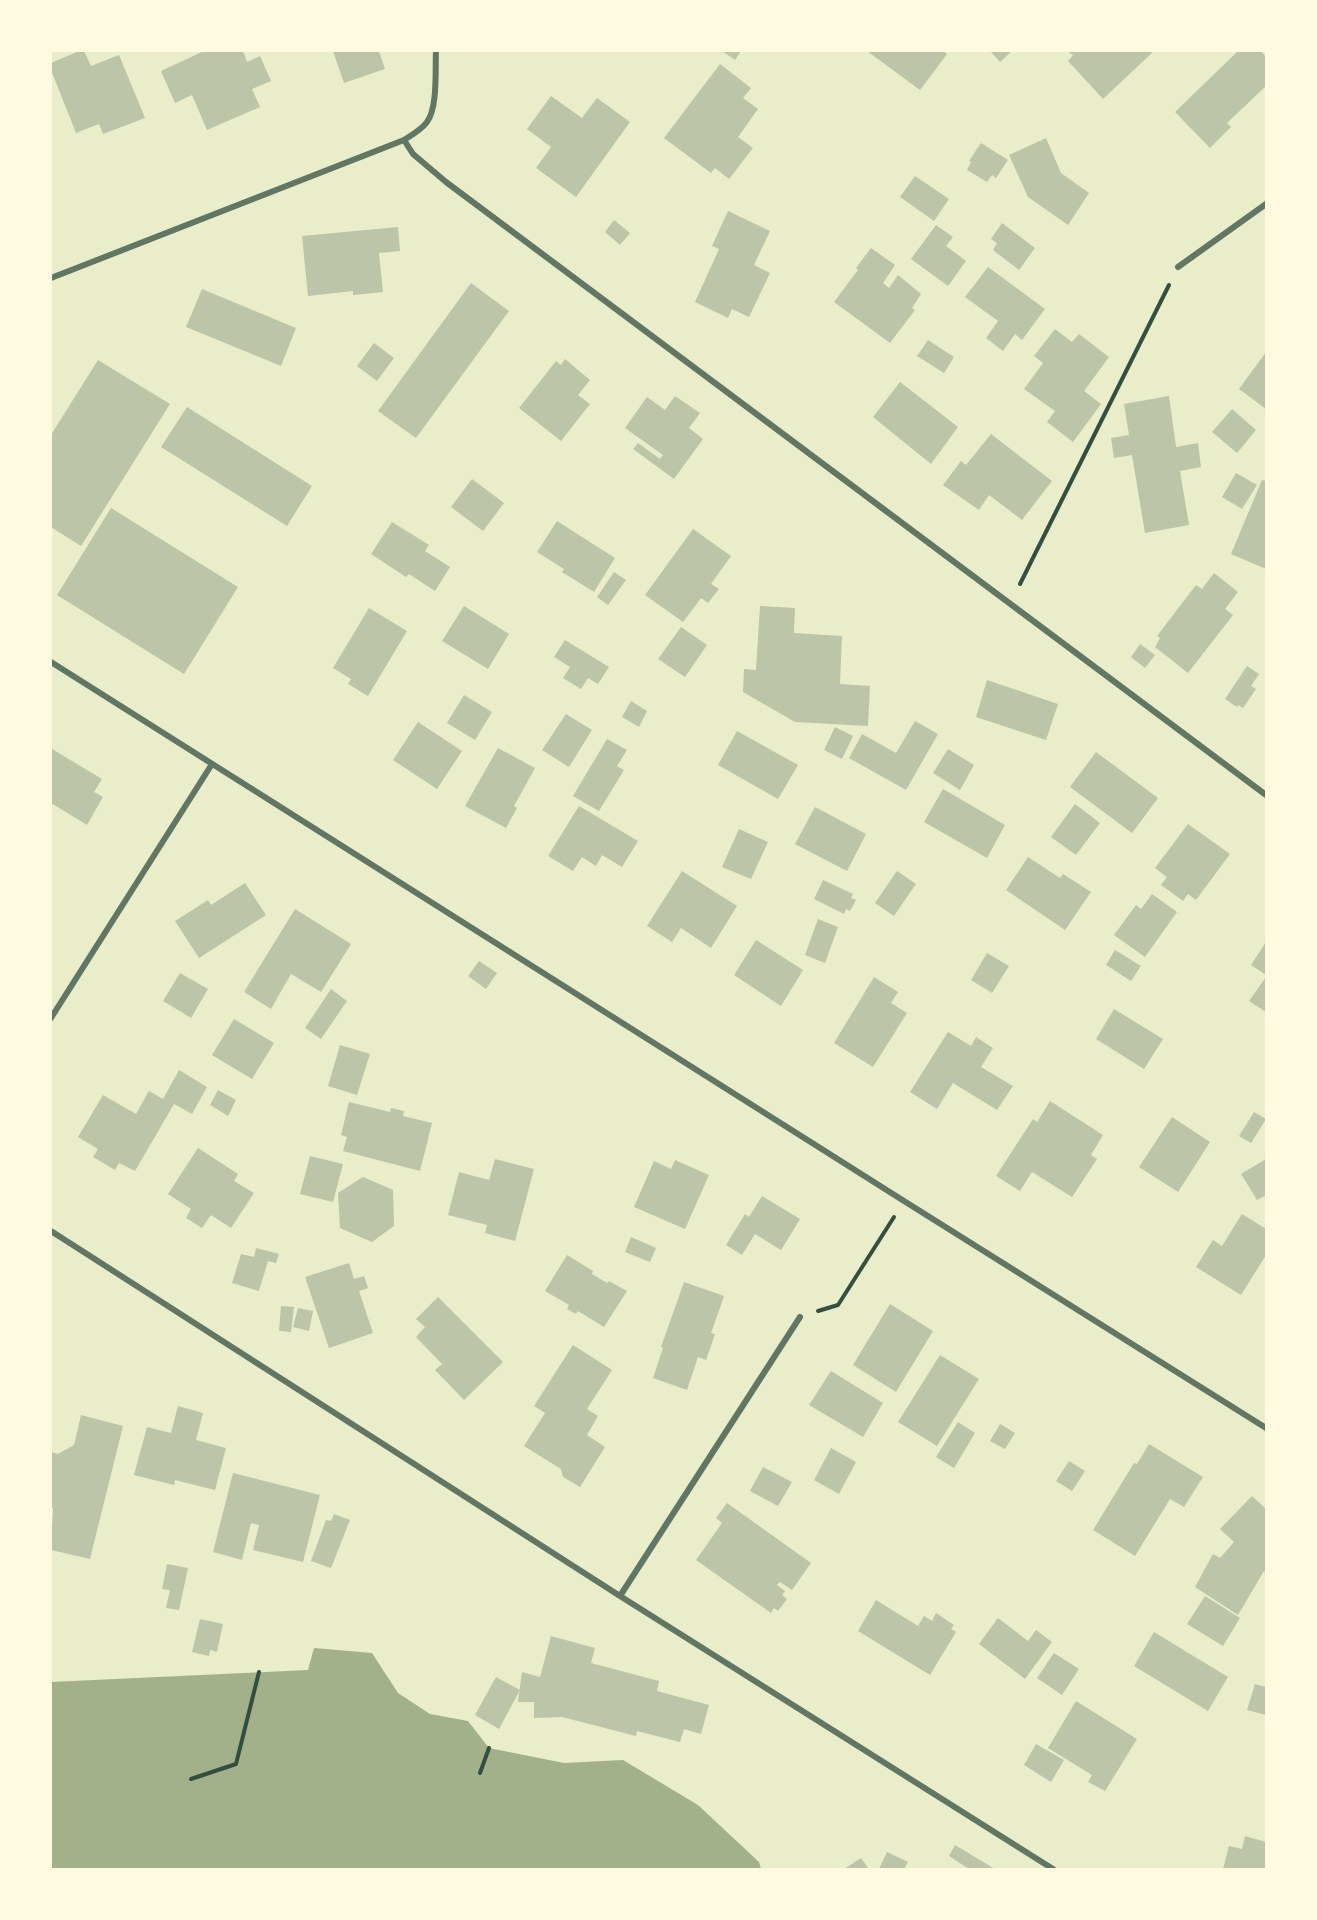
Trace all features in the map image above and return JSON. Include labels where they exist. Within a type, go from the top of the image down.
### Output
[{"type":"street","points":[[51,278],[404,140],[427,122],[432,111],[436,51]]},
{"type":"street","points":[[404,140],[412,154],[446,183],[1266,795]]},
{"type":"street","points":[[1178,267],[1266,204]]},
{"type":"street","points":[[51,662],[1266,1428]]},
{"type":"street","points":[[51,1018],[212,764]]},
{"type":"street","points":[[51,1231],[620,1596],[1053,1869]]},
{"type":"street","points":[[620,1596],[800,1317]]},
{"type":"path","points":[[1008,602],[1026,576],[1178,267]]},
{"type":"path","points":[[800,1317],[838,1305],[904,1201]]},
{"type":"path","points":[[191,1779],[236,1764],[259,1672]]},
{"type":"path","points":[[480,1773],[489,1748]]},
{"type":"shaded area","points":[[314,1648],[372,1653],[398,1693],[430,1714],[468,1721],[489,1748],[564,1763],[623,1760],[698,1805],[759,1862],[761,1869],[51,1869],[51,1682],[308,1670]]},
{"type":"building","points":[[84,51],[91,66],[119,55],[145,118],[103,134],[99,124],[76,133],[51,70],[51,63]]},
{"type":"building","points":[[204,51],[243,51],[247,62],[260,56],[271,81],[252,89],[260,107],[207,130],[192,95],[175,103],[161,71]]},
{"type":"building","points":[[333,51],[379,51],[385,69],[344,83]]},
{"type":"building","points":[[722,51],[741,51],[735,60]]},
{"type":"building","points":[[867,51],[943,51],[947,54],[920,90]]},
{"type":"building","points":[[990,51],[1012,51],[1000,62]]},
{"type":"building","points":[[1067,51],[1154,51],[1103,99],[1068,61],[1073,55]]},
{"type":"building","points":[[1238,51],[1261,51],[1266,57],[1266,86],[1227,123],[1231,127],[1210,148],[1175,112]]},
{"type":"building","points":[[720,64],[751,88],[743,98],[758,109],[738,137],[753,148],[729,179],[715,168],[711,173],[664,138]]},
{"type":"building","points":[[551,96],[582,118],[597,98],[630,122],[576,197],[536,168],[551,147],[527,129]]},
{"type":"building","points":[[1046,138],[1061,173],[1089,193],[1068,225],[1028,197],[1009,155]]},
{"type":"building","points":[[981,143],[1008,160],[996,178],[992,175],[987,182],[967,170],[971,162],[969,161]]},
{"type":"building","points":[[915,176],[949,199],[934,221],[900,197]]},
{"type":"building","points":[[728,211],[770,231],[754,265],[770,273],[749,317],[732,309],[728,318],[695,302],[719,249],[712,246]]},
{"type":"building","points":[[614,220],[630,233],[620,245],[605,232]]},
{"type":"building","points":[[1002,223],[1035,248],[1019,270],[993,250],[997,243],[991,239]]},
{"type":"building","points":[[936,225],[953,237],[946,246],[966,261],[948,286],[911,259]]},
{"type":"building","points":[[398,227],[400,251],[379,253],[383,292],[353,295],[353,291],[308,296],[302,236]]},
{"type":"building","points":[[871,248],[895,265],[883,283],[889,288],[898,275],[921,294],[912,308],[915,310],[890,343],[834,302]]},
{"type":"building","points":[[988,267],[1045,309],[1022,340],[1015,334],[1003,351],[986,338],[998,321],[965,297]]},
{"type":"building","points":[[471,283],[509,311],[416,438],[378,411]]},
{"type":"building","points":[[202,289],[296,328],[281,366],[186,327]]},
{"type":"building","points":[[1055,329],[1072,342],[1079,334],[1109,357],[1084,391],[1101,404],[1073,442],[1047,422],[1055,411],[1024,389],[1043,363],[1034,356]]},
{"type":"building","points":[[928,340],[954,357],[944,373],[917,356]]},
{"type":"building","points":[[374,343],[394,358],[377,381],[357,366]]},
{"type":"building","points":[[1266,352],[1266,409],[1239,389]]},
{"type":"building","points":[[565,359],[590,380],[578,395],[590,404],[561,441],[519,408],[556,361],[561,365]]},
{"type":"building","points":[[98,360],[170,404],[81,546],[51,527],[51,435]]},
{"type":"building","points":[[900,382],[958,427],[931,464],[873,417]]},
{"type":"building","points":[[675,396],[700,413],[689,428],[703,439],[674,479],[633,449],[638,443],[660,459],[663,455],[625,428],[647,397],[665,410]]},
{"type":"building","points":[[1169,396],[1176,447],[1198,443],[1201,467],[1180,471],[1189,525],[1145,533],[1132,455],[1114,458],[1111,438],[1129,435],[1124,404]]},
{"type":"building","points":[[187,407],[312,486],[287,526],[161,447]]},
{"type":"building","points":[[1232,409],[1256,430],[1237,453],[1212,432]]},
{"type":"building","points":[[991,434],[1052,481],[1022,520],[989,495],[979,510],[943,485],[961,461],[966,465]]},
{"type":"building","points":[[1236,473],[1257,485],[1242,509],[1222,497]]},
{"type":"building","points":[[472,479],[504,503],[483,531],[451,507]]},
{"type":"building","points":[[1262,480],[1266,481],[1266,569],[1231,554]]},
{"type":"building","points":[[111,508],[238,587],[184,674],[57,595]]},
{"type":"building","points":[[557,521],[615,558],[594,592],[562,572],[564,569],[537,552]]},
{"type":"building","points":[[392,522],[429,545],[425,551],[450,567],[435,591],[409,574],[406,577],[371,554]]},
{"type":"building","points":[[693,529],[731,556],[711,584],[719,589],[708,603],[701,598],[683,622],[645,595]]},
{"type":"building","points":[[614,572],[626,580],[608,605],[597,597]]},
{"type":"building","points":[[1214,573],[1238,592],[1225,609],[1233,615],[1188,673],[1155,647],[1160,638],[1157,636],[1196,585],[1202,589]]},
{"type":"building","points":[[464,606],[509,634],[488,669],[442,641]]},
{"type":"building","points":[[760,606],[795,608],[794,633],[842,636],[840,684],[870,686],[868,726],[795,722],[743,692],[744,669],[756,670]]},
{"type":"building","points":[[369,608],[407,631],[368,696],[348,684],[351,679],[333,668]]},
{"type":"building","points":[[681,627],[707,645],[685,677],[658,659]]},
{"type":"building","points":[[565,640],[609,667],[598,684],[588,678],[581,689],[563,678],[570,667],[554,657]]},
{"type":"building","points":[[1140,644],[1155,655],[1145,668],[1131,657]]},
{"type":"building","points":[[1247,666],[1259,674],[1251,686],[1256,689],[1243,708],[1238,705],[1237,707],[1225,699]]},
{"type":"building","points":[[987,680],[1058,704],[1046,740],[976,717]]},
{"type":"building","points":[[464,695],[492,712],[475,740],[447,723]]},
{"type":"building","points":[[631,701],[647,711],[639,727],[622,717]]},
{"type":"building","points":[[566,714],[592,730],[569,767],[542,750]]},
{"type":"building","points":[[915,721],[938,734],[906,790],[849,758],[862,734],[896,753]]},
{"type":"building","points":[[418,722],[462,751],[437,789],[393,760]]},
{"type":"building","points":[[835,727],[853,736],[842,759],[824,750]]},
{"type":"building","points":[[737,731],[798,765],[778,799],[718,765]]},
{"type":"building","points":[[607,739],[627,750],[617,766],[624,770],[599,811],[573,796]]},
{"type":"building","points":[[498,748],[535,768],[514,806],[517,808],[506,828],[465,806]]},
{"type":"building","points":[[52,749],[102,779],[94,792],[103,797],[87,825],[51,803]]},
{"type":"building","points":[[948,749],[974,765],[960,790],[933,773]]},
{"type":"building","points":[[1096,752],[1158,798],[1132,833],[1070,787]]},
{"type":"building","points":[[943,789],[1005,825],[987,858],[924,822]]},
{"type":"building","points":[[1075,804],[1100,823],[1076,855],[1051,837]]},
{"type":"building","points":[[579,806],[638,841],[622,867],[602,855],[596,866],[582,857],[573,871],[548,856]]},
{"type":"building","points":[[815,807],[866,834],[847,871],[795,844]]},
{"type":"building","points":[[1188,824],[1230,854],[1196,900],[1188,894],[1183,901],[1161,885],[1167,877],[1155,868]]},
{"type":"building","points":[[739,829],[768,842],[751,879],[722,867]]},
{"type":"building","points":[[1028,857],[1060,878],[1063,874],[1091,892],[1065,930],[1006,890]]},
{"type":"building","points":[[682,871],[737,906],[711,948],[681,928],[672,942],[647,926]]},
{"type":"building","points":[[897,871],[916,884],[894,916],[875,903]]},
{"type":"building","points":[[823,880],[853,894],[851,898],[856,900],[850,911],[846,909],[844,914],[814,899]]},
{"type":"building","points":[[245,883],[266,915],[199,958],[175,921],[208,900],[211,905]]},
{"type":"building","points":[[1152,894],[1177,912],[1145,957],[1114,935],[1136,905],[1141,909]]},
{"type":"building","points":[[295,909],[351,944],[321,992],[291,974],[271,1009],[244,992]]},
{"type":"building","points":[[818,919],[838,927],[825,963],[805,955]]},
{"type":"building","points":[[756,940],[803,970],[781,1006],[734,975]]},
{"type":"building","points":[[1266,942],[1266,975],[1251,965]]},
{"type":"building","points":[[1115,950],[1141,966],[1131,981],[1106,965]]},
{"type":"building","points":[[987,953],[1009,966],[992,993],[971,980]]},
{"type":"building","points":[[479,961],[497,973],[486,989],[468,976]]},
{"type":"building","points":[[180,973],[208,989],[191,1018],[163,1001]]},
{"type":"building","points":[[874,977],[898,992],[891,1003],[907,1013],[873,1067],[834,1043]]},
{"type":"building","points":[[1266,977],[1266,1012],[1249,1001]]},
{"type":"building","points":[[331,989],[347,1001],[321,1039],[305,1028]]},
{"type":"building","points":[[1114,1009],[1163,1039],[1144,1069],[1096,1039]]},
{"type":"building","points":[[234,1019],[274,1043],[252,1079],[212,1055]]},
{"type":"building","points":[[948,1032],[971,1046],[976,1037],[993,1048],[981,1067],[1013,1086],[997,1110],[953,1083],[937,1109],[910,1092]]},
{"type":"building","points":[[340,1045],[370,1054],[357,1095],[328,1086]]},
{"type":"building","points":[[179,1070],[207,1087],[192,1114],[174,1104],[135,1171],[119,1163],[115,1170],[93,1157],[98,1149],[78,1137],[103,1095],[136,1114],[149,1091],[163,1099]]},
{"type":"building","points":[[218,1090],[236,1100],[228,1116],[210,1105]]},
{"type":"building","points":[[1050,1101],[1103,1135],[1091,1155],[1097,1159],[1072,1197],[1032,1172],[1020,1191],[996,1176],[1033,1119],[1037,1122]]},
{"type":"building","points":[[349,1102],[390,1112],[391,1108],[404,1111],[403,1116],[432,1123],[420,1171],[343,1151],[347,1137],[341,1135]]},
{"type":"building","points":[[1254,1112],[1266,1119],[1251,1143],[1239,1136]]},
{"type":"building","points":[[1172,1117],[1210,1142],[1178,1192],[1139,1167]]},
{"type":"building","points":[[198,1148],[238,1174],[234,1181],[254,1193],[231,1228],[211,1215],[202,1228],[186,1218],[191,1209],[168,1194]]},
{"type":"building","points":[[310,1156],[343,1164],[333,1202],[300,1194]]},
{"type":"building","points":[[495,1159],[534,1169],[515,1241],[485,1233],[487,1225],[448,1215],[459,1172],[489,1180]]},
{"type":"building","points":[[1266,1159],[1266,1195],[1257,1200],[1241,1174]]},
{"type":"building","points":[[675,1160],[709,1175],[685,1229],[634,1207],[654,1161],[671,1169]]},
{"type":"building","points":[[363,1177],[393,1190],[394,1226],[372,1242],[340,1228],[338,1193]]},
{"type":"building","points":[[762,1196],[800,1219],[781,1250],[755,1234],[742,1255],[726,1245],[745,1214],[749,1217]]},
{"type":"building","points":[[1242,1214],[1266,1229],[1266,1255],[1241,1295],[1196,1267],[1213,1240],[1222,1246]]},
{"type":"building","points":[[631,1237],[656,1248],[650,1262],[625,1252]]},
{"type":"building","points":[[256,1248],[279,1254],[276,1263],[268,1261],[259,1291],[232,1283],[241,1254],[254,1257]]},
{"type":"building","points":[[567,1255],[593,1271],[592,1274],[607,1283],[609,1281],[627,1291],[604,1327],[578,1311],[576,1314],[567,1309],[569,1305],[545,1291]]},
{"type":"building","points":[[349,1263],[354,1279],[364,1276],[368,1288],[359,1291],[373,1333],[329,1348],[305,1277]]},
{"type":"building","points":[[684,1282],[724,1296],[711,1333],[715,1334],[706,1360],[698,1357],[687,1390],[653,1378],[663,1348],[661,1347]]},
{"type":"building","points":[[438,1297],[503,1362],[464,1400],[435,1370],[442,1364],[416,1337],[425,1327],[416,1319]]},
{"type":"building","points":[[890,1304],[933,1331],[896,1392],[853,1365]]},
{"type":"building","points":[[281,1306],[294,1307],[291,1332],[279,1331]]},
{"type":"building","points":[[298,1308],[313,1311],[309,1331],[293,1327]]},
{"type":"building","points":[[573,1345],[612,1370],[587,1409],[598,1416],[587,1435],[605,1447],[580,1487],[563,1477],[561,1469],[524,1446],[545,1413],[534,1406]]},
{"type":"building","points":[[940,1355],[979,1379],[937,1446],[898,1422]]},
{"type":"building","points":[[831,1371],[883,1403],[863,1437],[809,1405]]},
{"type":"building","points":[[178,1406],[203,1413],[196,1440],[226,1448],[215,1490],[175,1480],[174,1485],[134,1475],[147,1427],[171,1433]]},
{"type":"building","points":[[81,1415],[123,1426],[90,1559],[51,1550],[53,1508],[51,1508],[51,1452],[58,1454],[74,1445]]},
{"type":"building","points":[[958,1422],[975,1433],[954,1468],[936,1457]]},
{"type":"building","points":[[1000,1424],[1015,1433],[1005,1449],[990,1441]]},
{"type":"building","points":[[1149,1444],[1203,1477],[1184,1507],[1170,1499],[1135,1556],[1093,1530],[1134,1463],[1137,1464]]},
{"type":"building","points":[[831,1448],[856,1462],[839,1494],[814,1480]]},
{"type":"building","points":[[1069,1461],[1085,1471],[1072,1491],[1056,1481]]},
{"type":"building","points":[[763,1467],[792,1482],[778,1506],[750,1491]]},
{"type":"building","points":[[233,1473],[320,1495],[303,1562],[253,1550],[259,1525],[251,1523],[242,1560],[213,1552]]},
{"type":"building","points":[[1252,1496],[1266,1509],[1266,1573],[1264,1571],[1238,1615],[1195,1587],[1213,1554],[1220,1558],[1234,1542],[1220,1529]]},
{"type":"building","points":[[727,1503],[811,1563],[792,1590],[780,1582],[777,1585],[785,1591],[782,1595],[787,1599],[778,1611],[774,1608],[771,1613],[696,1560],[722,1523],[716,1518]]},
{"type":"building","points":[[334,1514],[350,1520],[331,1568],[311,1561],[326,1520],[331,1521]]},
{"type":"building","points":[[167,1564],[188,1568],[179,1610],[166,1608],[170,1590],[162,1589]]},
{"type":"building","points":[[1205,1596],[1240,1618],[1223,1646],[1187,1624]]},
{"type":"building","points":[[876,1600],[918,1626],[924,1616],[932,1621],[936,1613],[954,1625],[951,1629],[956,1632],[930,1675],[858,1631]]},
{"type":"building","points":[[998,1618],[1028,1641],[1036,1630],[1052,1642],[1025,1679],[979,1644]]},
{"type":"building","points":[[200,1619],[223,1624],[217,1652],[210,1650],[209,1656],[192,1652]]},
{"type":"building","points":[[1154,1632],[1228,1677],[1208,1711],[1134,1666]]},
{"type":"building","points":[[551,1636],[595,1648],[591,1663],[659,1681],[657,1691],[709,1705],[701,1734],[684,1729],[680,1742],[637,1731],[636,1736],[562,1717],[534,1718],[534,1702],[518,1702],[522,1672],[540,1677]]},
{"type":"building","points":[[1054,1653],[1079,1669],[1062,1695],[1037,1678]]},
{"type":"building","points":[[496,1677],[520,1690],[499,1729],[475,1715]]},
{"type":"building","points":[[1255,1684],[1266,1687],[1266,1715],[1247,1710]]},
{"type":"building","points":[[1076,1701],[1137,1739],[1105,1791],[1088,1782],[1092,1775],[1048,1748]]},
{"type":"building","points":[[1036,1744],[1064,1760],[1051,1782],[1024,1765]]},
{"type":"building","points":[[1245,1836],[1266,1842],[1266,1869],[1223,1869],[1229,1846],[1242,1849]]},
{"type":"building","points":[[955,1845],[995,1869],[969,1869],[949,1856]]},
{"type":"building","points":[[887,1852],[908,1862],[904,1869],[879,1869]]},
{"type":"building","points":[[861,1858],[869,1869],[844,1869]]}]
